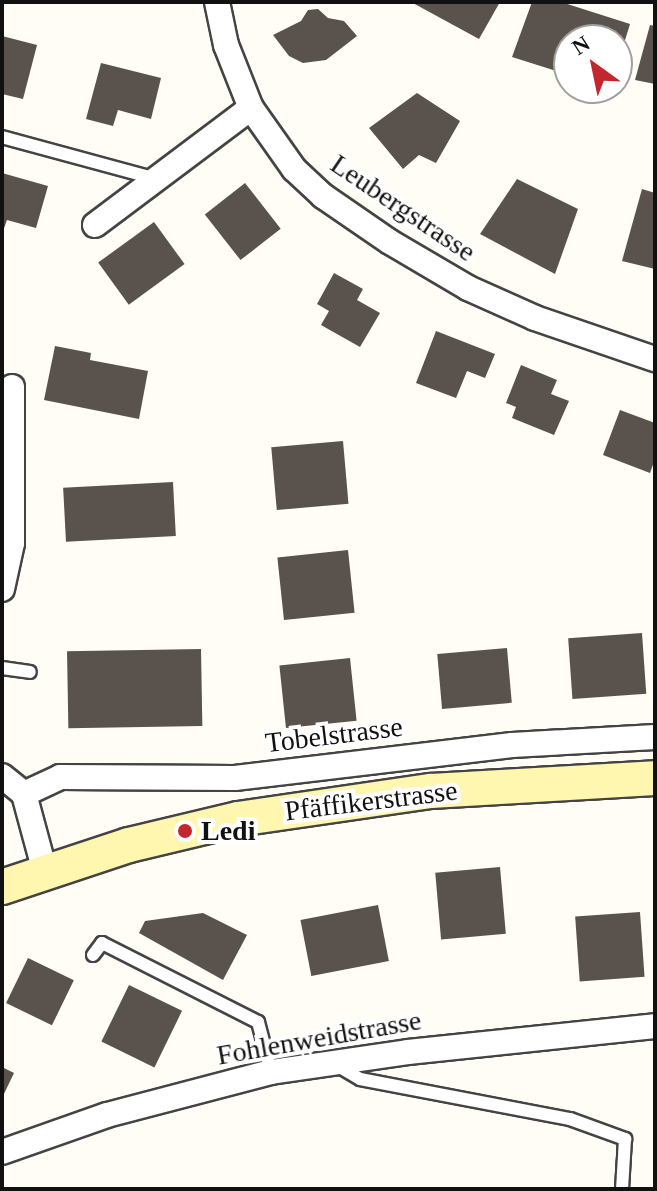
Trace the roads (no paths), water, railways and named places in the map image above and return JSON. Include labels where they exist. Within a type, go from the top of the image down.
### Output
[{"type":"main road","name":"Pfäffikerstrasse","points":[[2,887],[129,845],[300,809],[431,791],[655,778]]},
{"type":"street","name":"Leubergstrasse","points":[[217,2],[237,79],[251,108],[294,169],[333,203],[390,242],[468,288],[535,318],[655,359]]},
{"type":"street","points":[[95,225],[251,108]]},
{"type":"street","points":[[2,589],[12,387]]},
{"type":"street","name":"Tobelstrasse","points":[[24,794],[60,777],[235,778],[512,745],[655,737]]},
{"type":"street","points":[[2,776],[24,794],[45,872]]},
{"type":"street","name":"Fohlenweidstrasse","points":[[2,1152],[107,1115],[271,1072],[655,1026]]},
{"type":"lane","points":[[2,137],[157,179]]},
{"type":"lane","points":[[2,668],[30,672]]},
{"type":"lane","points":[[93,955],[102,943],[258,1022],[271,1072]]},
{"type":"lane","points":[[333,1063],[360,1079],[570,1119],[625,1139],[622,1189]]},
{"type":"place","name":"Ledi","points":[[185,831]]}]
